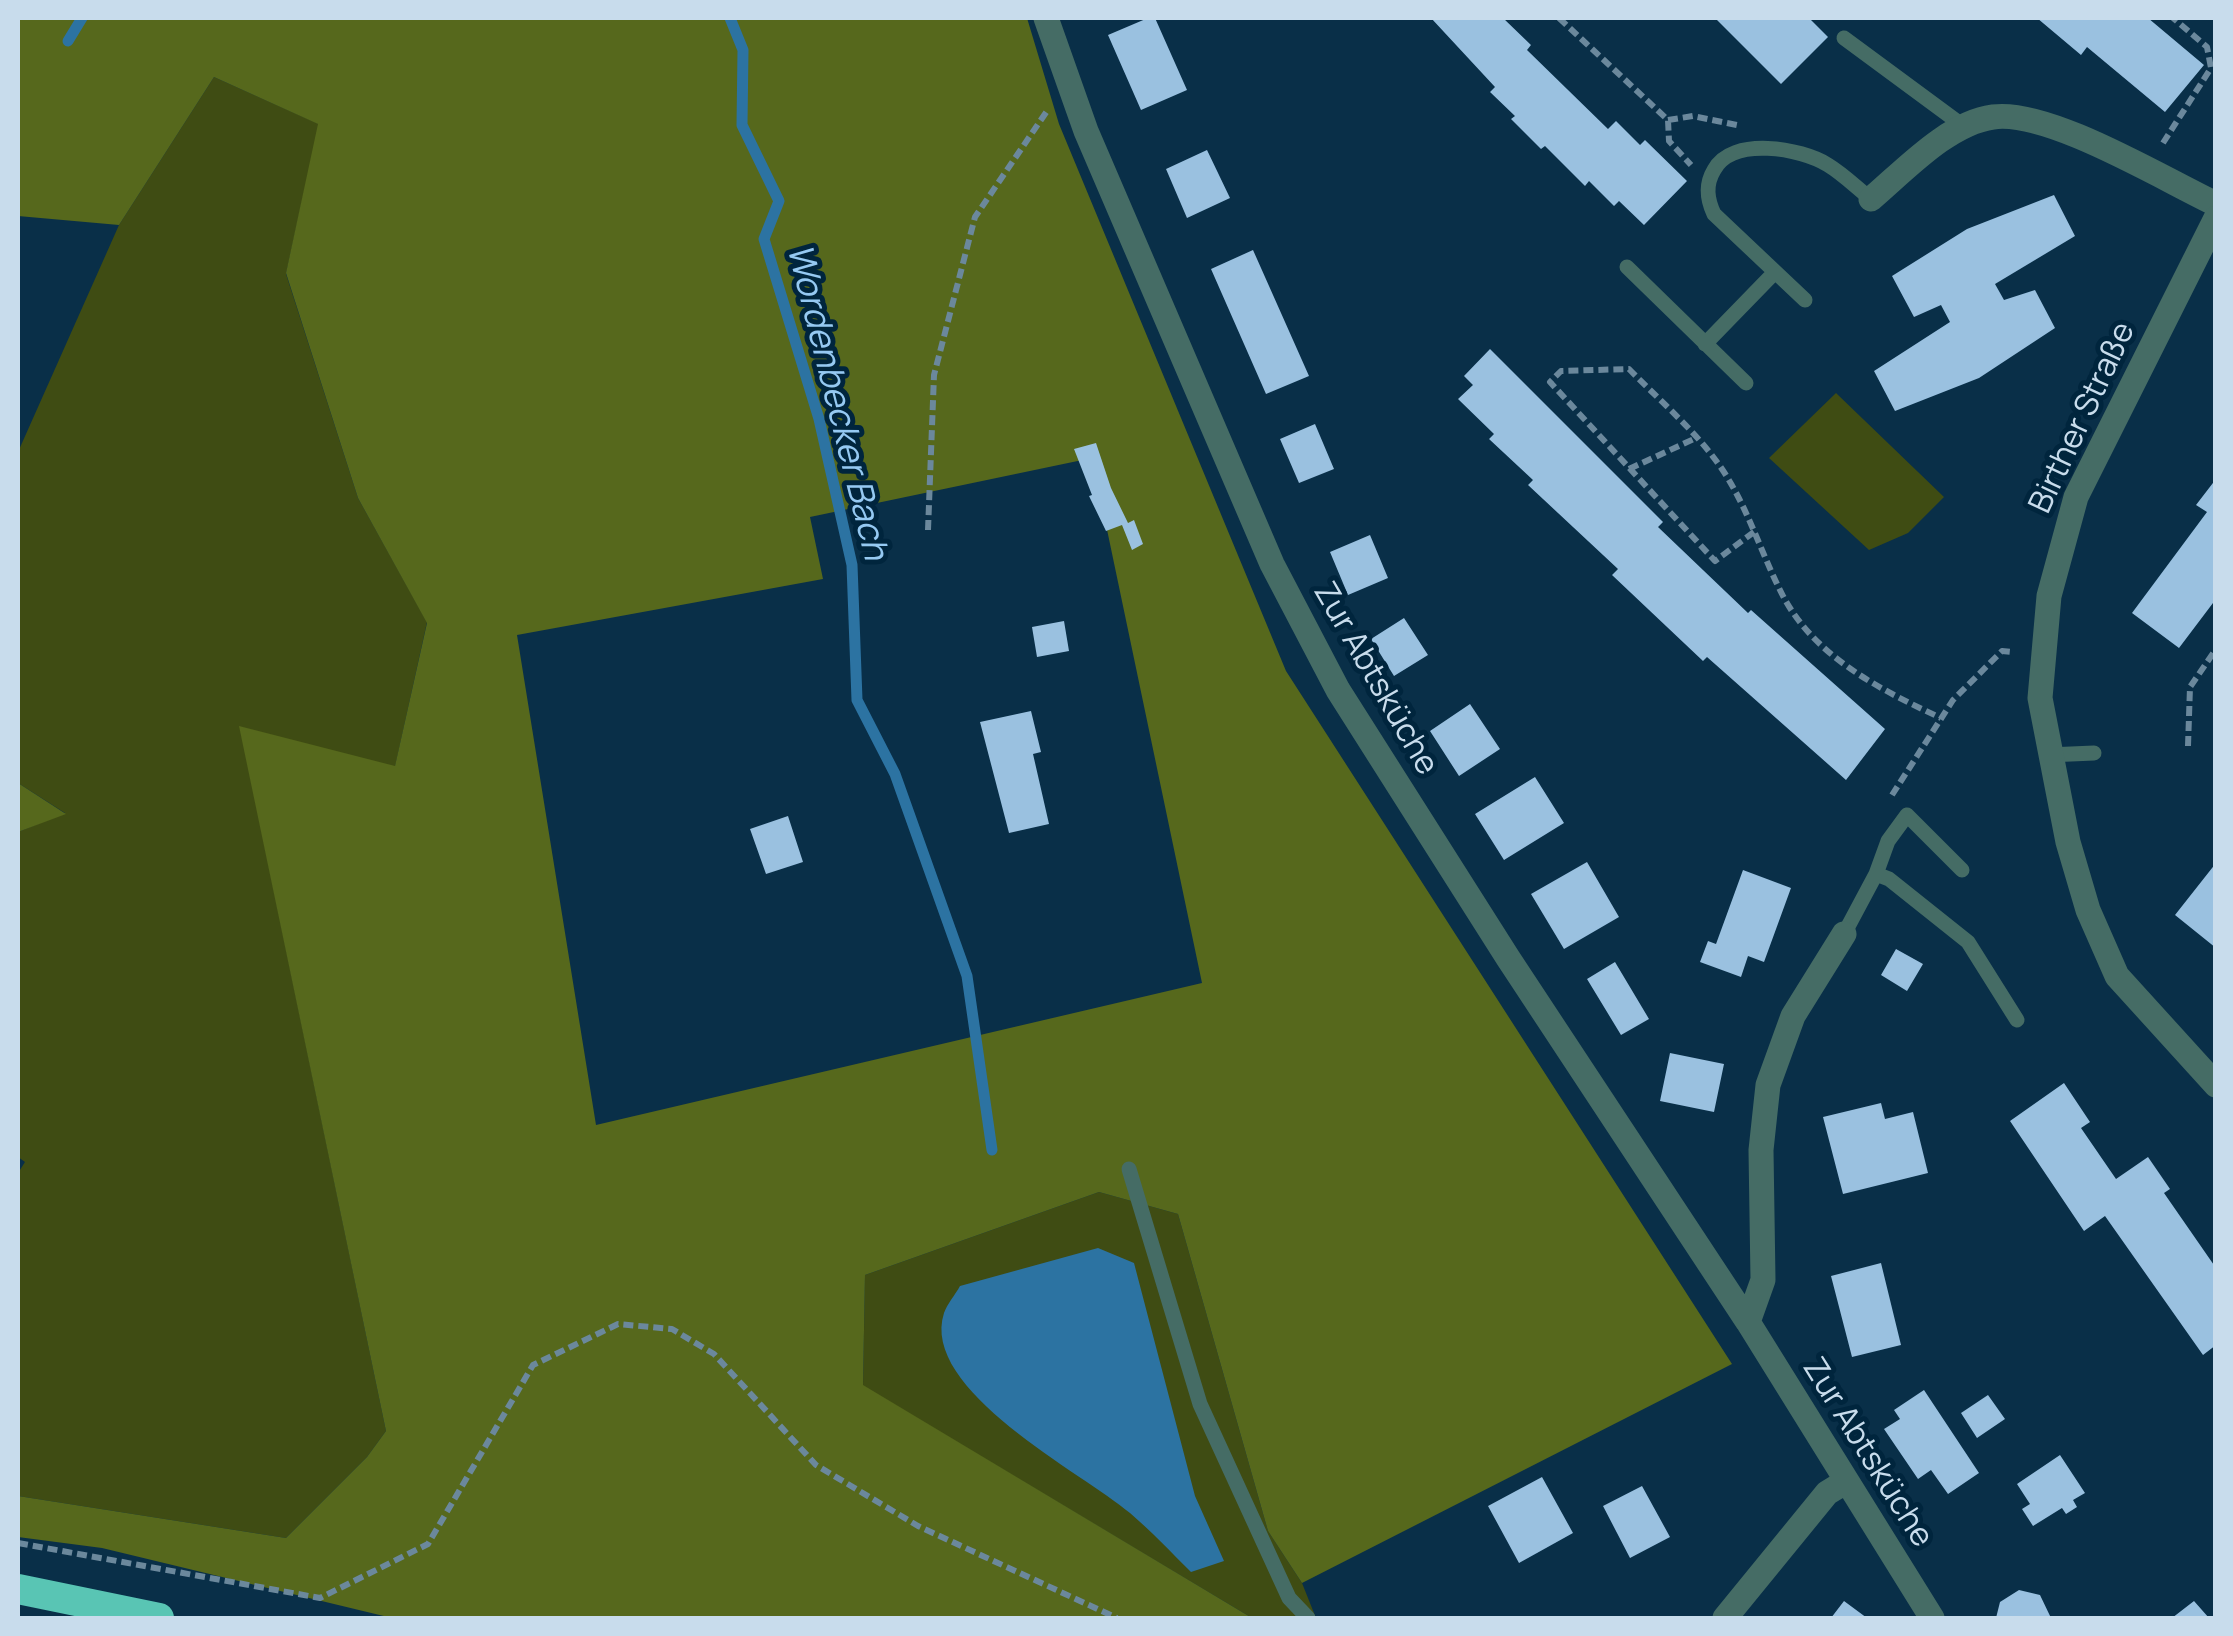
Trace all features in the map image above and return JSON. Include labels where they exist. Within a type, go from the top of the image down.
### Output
[{"type":"highway","points":[[18,1589],[158,1618]]},
{"type":"street","name":"Zur Abtsküche","points":[[1046,18],[1072,92],[1272,564],[1338,690],[1508,958],[1748,1322],[1932,1618]]},
{"type":"street","points":[[1871,199],[1930,150],[1991,117],[2026,118],[2060,130],[2216,204]]},
{"type":"street","name":"Birther Straße","points":[[2216,218],[2076,497],[2060,546],[2041,654],[2040,698],[2048,755],[2088,910],[2117,976],[2216,1085]]},
{"type":"street","points":[[1748,1322],[1763,1280],[1761,1150],[1768,1085],[1793,1016],[1844,934]]},
{"type":"street","points":[[1726,1618],[1828,1493],[1845,1482]]},
{"type":"lane","points":[[1844,38],[1966,128]]},
{"type":"lane","points":[[1805,300],[1714,214],[1708,185],[1720,160],[1748,145],[1825,162],[1871,199]]},
{"type":"lane","points":[[1627,267],[1746,383]]},
{"type":"lane","points":[[1705,344],[1775,272]]},
{"type":"lane","points":[[2048,755],[2094,753]]},
{"type":"lane","points":[[1844,934],[1876,874],[1888,841],[1908,815],[1962,870]]},
{"type":"lane","points":[[1876,874],[1889,879],[1968,942],[2017,1020]]},
{"type":"lane","points":[[1129,1169],[1200,1404],[1289,1598],[1308,1618]]},
{"type":"path","points":[[1559,18],[1668,120],[1669,141],[1708,185]]},
{"type":"path","points":[[2159,148],[2212,68],[2207,47],[2173,18]]},
{"type":"path","points":[[928,530],[934,375],[975,216],[1038,118],[1072,92]]},
{"type":"path","points":[[1754,532],[1715,562],[1550,382],[1561,371],[1629,369],[1696,438],[1740,500],[1784,598],[1818,642],[1876,688],[1942,718]]},
{"type":"path","points":[[1629,470],[1696,438]]},
{"type":"path","points":[[2188,746],[2190,687],[2216,649]]},
{"type":"path","points":[[1886,806],[1942,718],[2002,651],[2041,654]]},
{"type":"path","points":[[18,1542],[320,1598],[428,1544],[533,1365],[618,1324],[672,1329],[714,1354],[816,1465],[918,1526],[1117,1618]]},
{"type":"green space","points":[[18,18],[1027,18],[1059,124],[1286,671],[1732,1364],[1302,1583],[1268,1531],[1178,1214],[1099,1192],[865,1275],[863,1385],[1252,1618],[392,1618],[102,1548],[18,1537],[18,1496],[286,1538],[367,1457],[386,1431],[239,726],[395,766],[427,623],[358,498],[286,273],[318,124],[214,77],[119,225],[18,216]],"holes":[[[1092,458],[1202,983],[596,1125],[517,635],[823,579],[810,517]]]},
{"type":"green space","points":[[214,77],[319,124],[286,274],[358,498],[427,622],[395,767],[240,727],[386,1431],[367,1457],[286,1538],[18,1496],[18,1173],[25,1162],[18,1157],[18,832],[65,813],[18,783],[18,452],[119,225]]},
{"type":"green space","points":[[1836,393],[1944,497],[1908,533],[1869,550],[1769,458]]},
{"type":"green space","points":[[18,783],[66,814],[18,832]]},
{"type":"green space","points":[[1099,1192],[1178,1214],[1268,1531],[1302,1583],[1316,1618],[1252,1618],[863,1386],[865,1275]]},
{"type":"water","points":[[1098,1248],[1134,1263],[1195,1496],[1224,1561],[1191,1572],[1130,1513],[1010,1427],[979,1400],[956,1371],[943,1342],[944,1313],[960,1286]]},
{"type":"building","points":[[1155,18],[1187,90],[1141,110],[1108,35]]},
{"type":"building","points":[[1431,18],[1503,18],[1531,45],[1527,50],[1608,129],[1616,121],[1640,145],[1645,140],[1687,181],[1644,225],[1619,201],[1614,206],[1589,181],[1585,186],[1545,146],[1541,149],[1511,119],[1515,116],[1490,92],[1495,87]]},
{"type":"building","points":[[1715,18],[1809,18],[1828,37],[1781,84]]},
{"type":"building","points":[[2037,18],[2148,18],[2204,65],[2165,112],[2087,47],[2081,55]]},
{"type":"building","points":[[1207,150],[1230,198],[1187,218],[1166,169]]},
{"type":"building","points":[[2054,195],[2075,236],[1995,284],[2004,300],[2035,290],[2055,328],[1979,378],[1895,411],[1874,371],[1950,322],[1941,305],[1914,317],[1892,276],[1967,229]]},
{"type":"building","points":[[1253,250],[1309,376],[1266,394],[1211,269]]},
{"type":"building","points":[[1490,349],[1663,522],[1658,527],[1748,613],[1751,610],[1885,729],[1846,780],[1707,657],[1703,661],[1612,575],[1618,569],[1528,485],[1533,480],[1489,439],[1494,434],[1458,399],[1473,385],[1464,376]]},
{"type":"building","points":[[1315,424],[1334,469],[1299,483],[1280,439]]},
{"type":"building","points":[[1096,443],[1111,488],[1128,523],[1134,520],[1143,544],[1132,550],[1122,525],[1106,531],[1089,496],[1092,495],[1074,449]]},
{"type":"building","points":[[2216,479],[2216,599],[2179,648],[2132,613],[2207,512],[2196,505]]},
{"type":"building","points":[[1370,535],[1388,578],[1348,595],[1330,552]]},
{"type":"building","points":[[1404,618],[1428,655],[1394,676],[1371,639]]},
{"type":"building","points":[[1064,621],[1069,651],[1037,657],[1032,627]]},
{"type":"building","points":[[1470,704],[1500,749],[1459,776],[1430,731]]},
{"type":"building","points":[[1031,711],[1041,752],[1033,754],[1049,824],[1009,833],[980,722]]},
{"type":"building","points":[[1535,777],[1564,823],[1504,860],[1475,814]]},
{"type":"building","points":[[788,816],[803,862],[766,874],[750,829]]},
{"type":"building","points":[[1587,862],[1619,917],[1564,949],[1531,894]]},
{"type":"building","points":[[2216,863],[2216,948],[2175,915]]},
{"type":"building","points":[[1743,870],[1791,888],[1764,962],[1748,956],[1741,977],[1700,962],[1708,941],[1716,944]]},
{"type":"building","points":[[1896,949],[1923,964],[1907,991],[1881,975]]},
{"type":"building","points":[[1615,962],[1649,1019],[1621,1035],[1587,979]]},
{"type":"building","points":[[1670,1053],[1724,1064],[1714,1112],[1660,1101]]},
{"type":"building","points":[[2064,1083],[2090,1122],[2081,1128],[2116,1179],[2148,1157],[2170,1189],[2164,1193],[2216,1268],[2216,1345],[2203,1355],[2105,1216],[2084,1231],[2010,1121]]},
{"type":"building","points":[[1881,1103],[1885,1119],[1913,1112],[1928,1173],[1843,1194],[1823,1117]]},
{"type":"building","points":[[1881,1263],[1901,1345],[1852,1357],[1831,1276]]},
{"type":"building","points":[[1924,1390],[1979,1473],[1948,1494],[1931,1470],[1918,1479],[1884,1429],[1900,1419],[1894,1410]]},
{"type":"building","points":[[1988,1395],[2005,1419],[1977,1438],[1961,1413]]},
{"type":"building","points":[[2060,1455],[2085,1493],[2073,1500],[2077,1507],[2066,1514],[2062,1508],[2033,1526],[2022,1509],[2030,1504],[2017,1484]]},
{"type":"building","points":[[1542,1477],[1573,1533],[1519,1563],[1488,1506]]},
{"type":"building","points":[[1642,1486],[1670,1537],[1630,1558],[1603,1506]]},
{"type":"building","points":[[2019,1590],[2040,1595],[2051,1618],[1996,1618],[2000,1602]]},
{"type":"building","points":[[1844,1601],[1867,1618],[1831,1618]]},
{"type":"building","points":[[2194,1601],[2209,1618],[2172,1618]]},
{"type":"waterway","points":[[68,41],[82,18]]},
{"type":"waterway","name":"Wordenbecker Bach","points":[[730,18],[743,50],[742,125],[779,201],[764,239],[819,419],[852,565],[857,700],[895,774],[967,976],[992,1150]]}]
